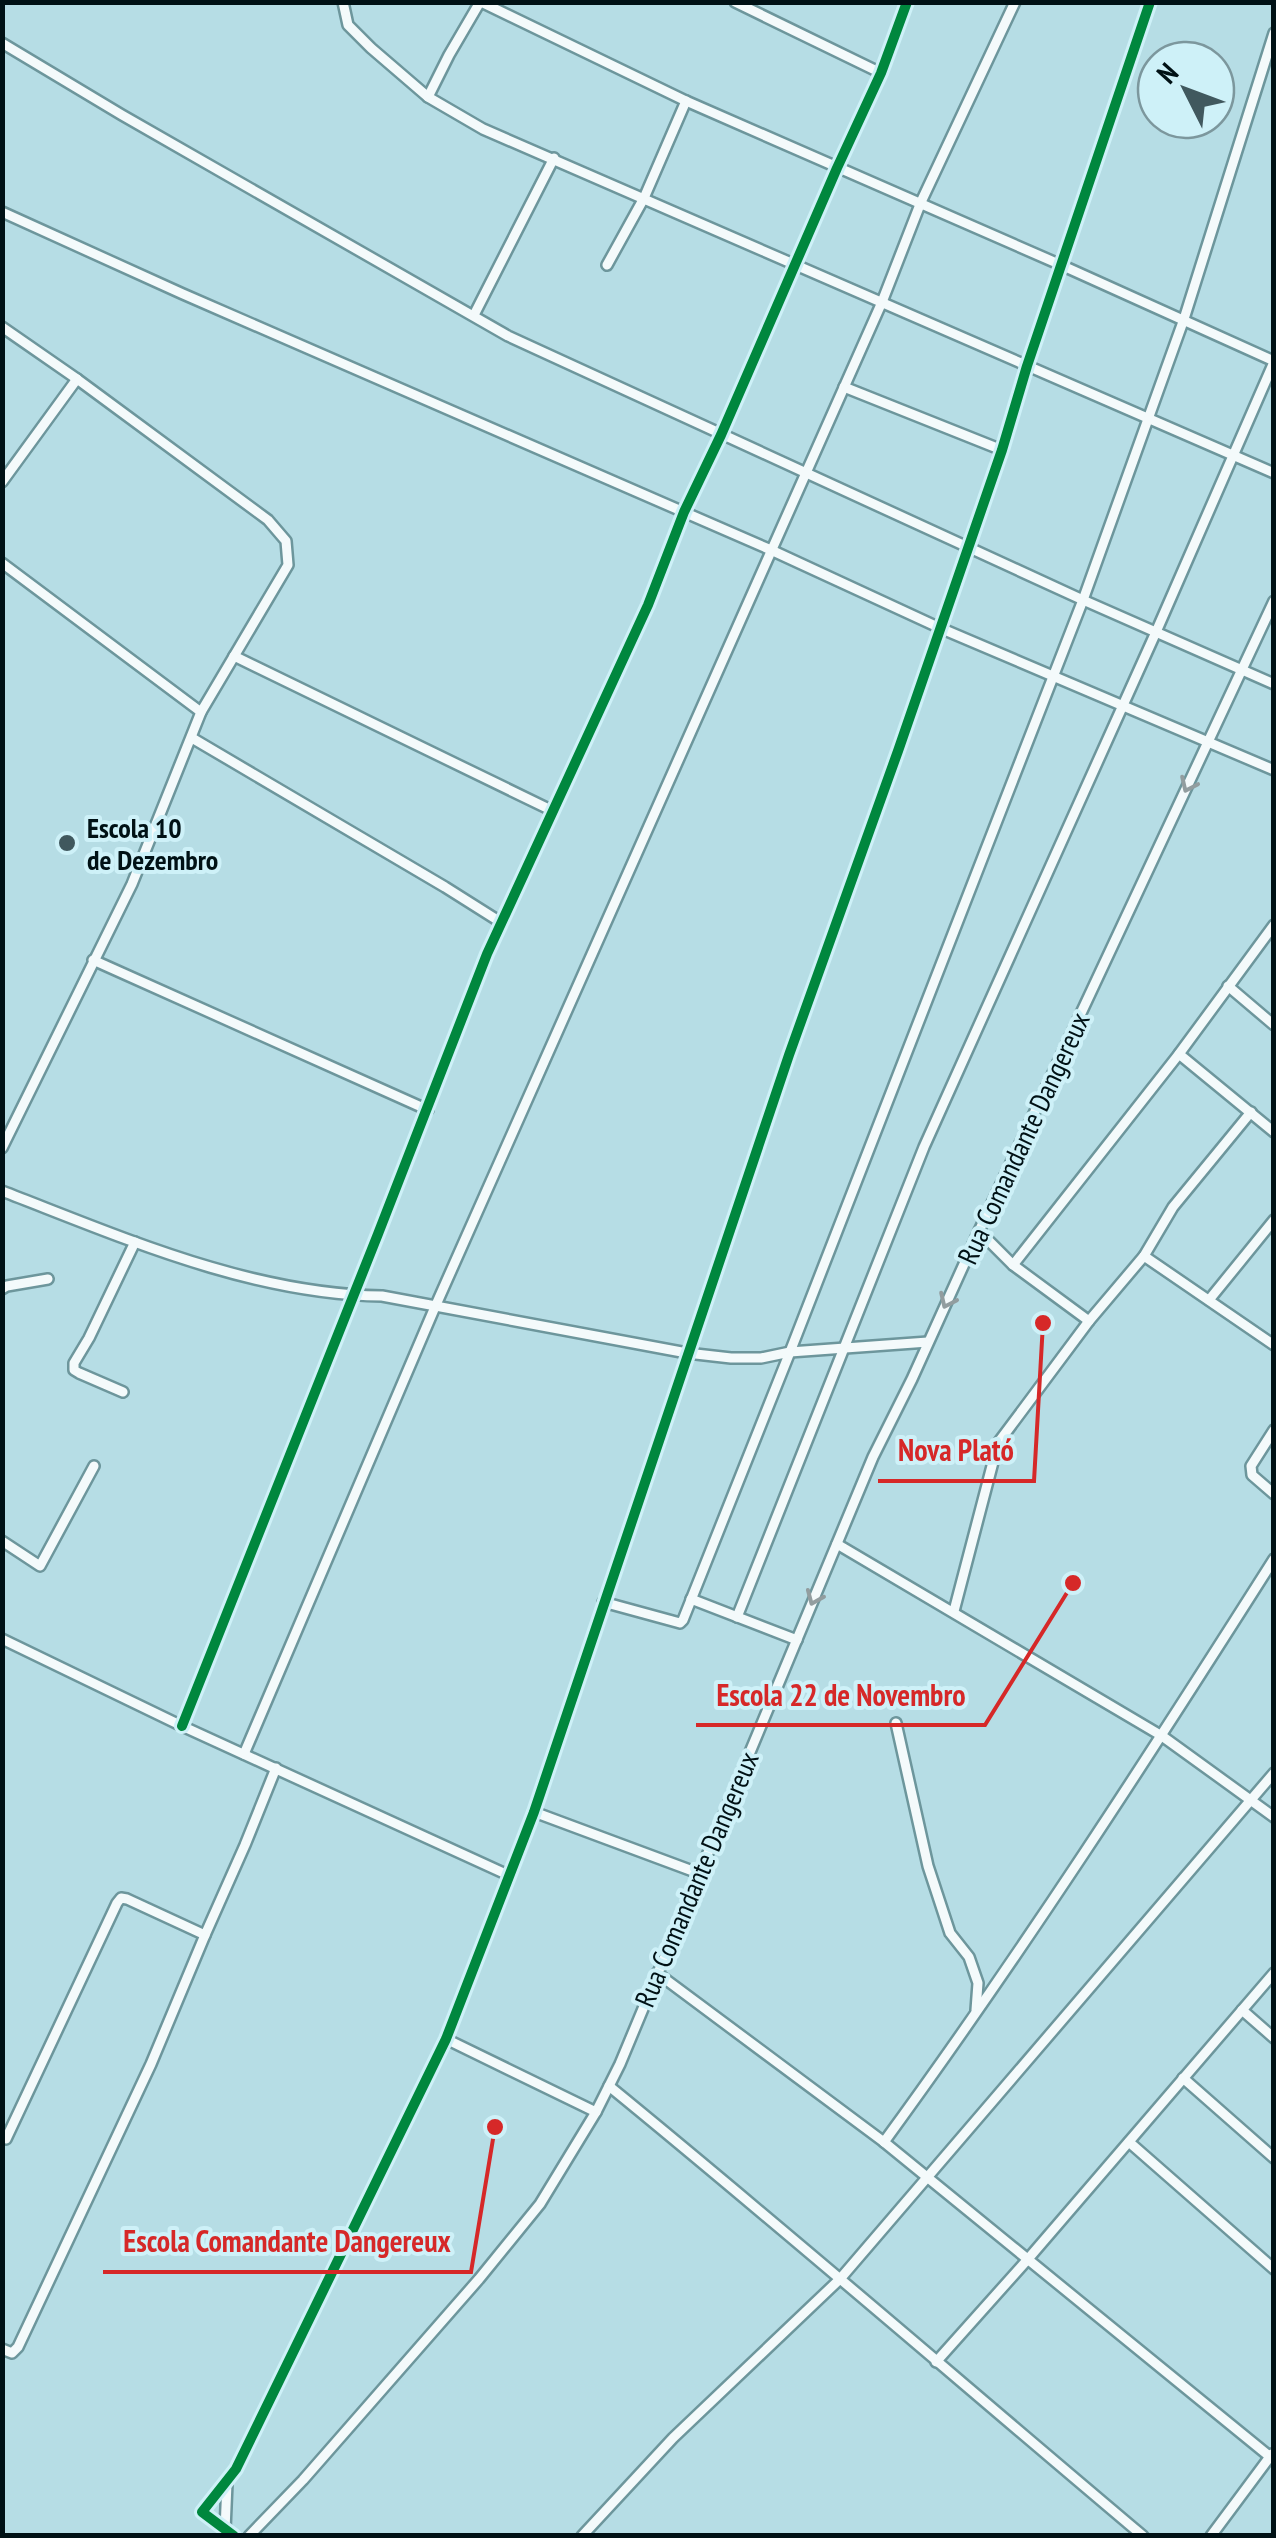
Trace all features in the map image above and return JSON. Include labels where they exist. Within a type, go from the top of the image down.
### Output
[{"type":"street","points":[[343,2],[348,25],[371,48],[428,97],[483,129],[1274,473]]},
{"type":"street","points":[[428,97],[480,2],[686,101],[1061,264],[1274,362],[924,1147],[737,1617]]},
{"type":"street","points":[[735,2],[881,73]]},
{"type":"street","points":[[182,1726],[487,954],[648,604],[684,512],[881,73],[907,2]]},
{"type":"street","points":[[244,1754],[435,1307],[882,302],[921,202],[1015,2]]},
{"type":"street","points":[[229,2533],[202,2512],[227,2482],[446,2039],[534,1812],[788,1056],[1002,450],[1150,2]]},
{"type":"street","points":[[603,1602],[680,1623],[691,1599],[1083,600],[1184,319],[1274,33]]},
{"type":"street","points":[[2,42],[122,116],[552,357],[1274,684]]},
{"type":"street","points":[[607,265],[644,198],[686,101]]},
{"type":"street","points":[[474,316],[554,158]]},
{"type":"street","points":[[2,212],[940,628],[1274,770]]},
{"type":"street","points":[[2,327],[268,520],[286,541],[288,566],[201,712],[132,884],[2,1148]]},
{"type":"street","points":[[2,482],[77,379]]},
{"type":"street","points":[[844,387],[1002,450]]},
{"type":"street","points":[[2,562],[201,712]]},
{"type":"street","name":"Rua Comandante Dangereux","points":[[249,2536],[303,2480],[540,2204],[610,2086],[873,1457],[1274,601]]},
{"type":"street","points":[[234,656],[553,811]]},
{"type":"street","points":[[192,738],[502,923]]},
{"type":"street","points":[[1014,1265],[1274,925]]},
{"type":"street","points":[[93,960],[428,1110]]},
{"type":"street","points":[[1228,986],[1274,1026]]},
{"type":"street","points":[[1179,1054],[1274,1132]]},
{"type":"street","points":[[954,1611],[998,1443],[1088,1322],[1144,1256],[1173,1207],[1251,1112]]},
{"type":"street","points":[[2,1191],[136,1242],[265,1282],[353,1296],[382,1296],[687,1353],[761,1358],[790,1352],[928,1342]]},
{"type":"street","points":[[1209,1300],[1274,1220]]},
{"type":"street","points":[[978,1232],[1088,1322]]},
{"type":"street","points":[[124,1392],[78,1373],[74,1363],[136,1242]]},
{"type":"street","points":[[1144,1256],[1274,1345]]},
{"type":"street","points":[[2,1289],[48,1279]]},
{"type":"street","points":[[1274,1430],[1251,1466],[1252,1474],[1274,1494]]},
{"type":"street","points":[[2,1541],[40,1566],[94,1466]]},
{"type":"street","points":[[837,1544],[1162,1736],[1274,1818]]},
{"type":"street","points":[[884,2142],[1162,1736],[1274,1559]]},
{"type":"street","points":[[691,1599],[797,1640]]},
{"type":"street","points":[[2,1639],[182,1726],[508,1874]]},
{"type":"street","points":[[896,1723],[950,1933],[969,1957],[978,1983],[975,2014]]},
{"type":"street","points":[[2,2350],[12,2352],[18,2347],[152,2064],[276,1768]]},
{"type":"street","points":[[582,2536],[673,2438],[840,2279],[1274,1773]]},
{"type":"street","points":[[534,1812],[698,1873]]},
{"type":"street","points":[[6,2139],[121,1898],[205,1935]]},
{"type":"street","points":[[657,1972],[884,2142],[1272,2456],[1211,2536]]},
{"type":"street","points":[[936,2362],[1274,1973]]},
{"type":"street","points":[[1242,2010],[1274,2038]]},
{"type":"street","points":[[446,2039],[596,2112]]},
{"type":"street","points":[[1183,2078],[1274,2158]]},
{"type":"street","points":[[610,2086],[1143,2536]]},
{"type":"street","points":[[1128,2142],[1274,2269]]},
{"type":"street","points":[[227,2482],[229,2533]]},
{"type":"cycle path","points":[[182,1726],[487,954],[648,605],[684,512],[881,73],[907,2]]},
{"type":"cycle path","points":[[234,2536],[202,2512],[236,2469],[446,2039],[534,1812],[789,1055],[1002,450],[1150,2]]},
{"type":"place","name":"Escola 10 de Dezembro","points":[[67,843]]},
{"type":"place","name":"Nova Plató","points":[[1043,1323]]},
{"type":"place","name":"Escola 22 de Novembro","points":[[1073,1583]]},
{"type":"place","name":"Escola Comandante Dangereux","points":[[495,2127]]}]
